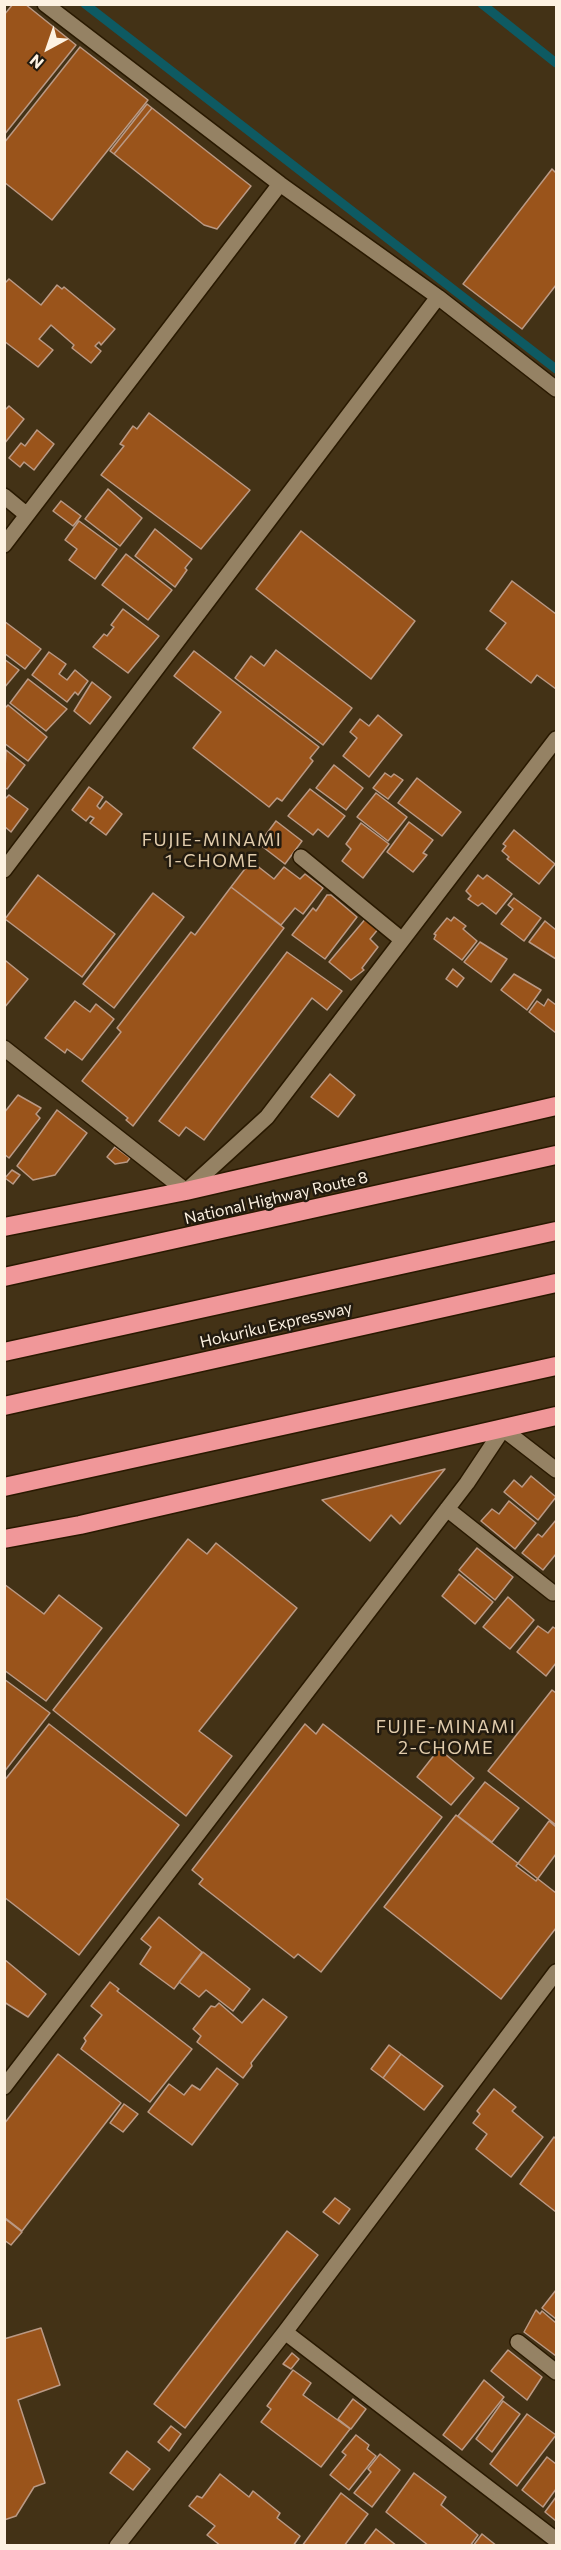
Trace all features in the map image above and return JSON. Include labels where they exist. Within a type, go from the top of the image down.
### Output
[{"type":"highway","points":[[4,1227],[186,1191],[556,1106]]},
{"type":"highway","name":"National Highway Route 8","points":[[4,1277],[556,1155]]},
{"type":"highway","name":"Hokuriku Expressway","points":[[4,1352],[556,1231]]},
{"type":"highway","name":"Hokuriku Expressway","points":[[4,1406],[556,1283]]},
{"type":"highway","points":[[4,1487],[556,1366]]},
{"type":"highway","points":[[4,1539],[80,1525],[556,1416]]},
{"type":"street","points":[[45,4],[280,184],[438,297],[556,389]]},
{"type":"street","points":[[4,545],[280,184]]},
{"type":"street","points":[[4,870],[438,297]]},
{"type":"street","points":[[4,496],[27,515]]},
{"type":"street","points":[[4,1048],[186,1191],[267,1117],[556,739]]},
{"type":"street","points":[[301,857],[401,939]]},
{"type":"street","points":[[4,2087],[447,1509],[503,1429],[556,1470]]},
{"type":"street","points":[[447,1509],[553,1593]]},
{"type":"street","points":[[120,2544],[285,2332],[556,1972]]},
{"type":"street","points":[[285,2332],[556,2540]]},
{"type":"street","points":[[518,2342],[556,2372]]},
{"type":"building","points":[[13,4],[25,4],[76,45],[4,135],[4,15]]},
{"type":"building","points":[[80,47],[148,100],[52,220],[4,182],[4,143]]},
{"type":"building","points":[[147,104],[152,108],[114,154],[110,151]]},
{"type":"building","points":[[152,108],[251,186],[217,229],[204,225],[114,154]]},
{"type":"building","points":[[552,169],[556,173],[556,285],[522,329],[463,284]]},
{"type":"building","points":[[9,279],[41,305],[57,285],[62,289],[64,287],[115,329],[101,345],[99,342],[95,346],[101,351],[91,363],[72,348],[74,345],[51,325],[39,339],[53,350],[38,367],[4,341],[4,284]]},
{"type":"building","points":[[9,406],[24,419],[4,444],[4,411]]},
{"type":"building","points":[[149,413],[250,490],[201,549],[101,475],[124,446],[120,444],[133,426],[137,429]]},
{"type":"building","points":[[37,430],[54,444],[34,470],[24,462],[20,467],[9,458],[21,443],[25,446]]},
{"type":"building","points":[[108,489],[142,518],[120,546],[85,519]]},
{"type":"building","points":[[61,501],[81,516],[73,526],[53,511]]},
{"type":"building","points":[[79,521],[117,549],[95,579],[69,560],[77,549],[65,540]]},
{"type":"building","points":[[155,529],[192,559],[175,587],[135,556]]},
{"type":"building","points":[[301,531],[415,621],[371,679],[256,589]]},
{"type":"building","points":[[126,554],[172,590],[148,620],[102,585]]},
{"type":"building","points":[[512,581],[556,614],[556,689],[537,675],[531,683],[486,649],[506,623],[490,611]]},
{"type":"building","points":[[123,609],[159,636],[128,673],[93,647],[104,634],[107,636],[114,627],[111,625]]},
{"type":"building","points":[[4,621],[41,649],[25,669],[4,653]]},
{"type":"building","points":[[276,650],[352,708],[323,745],[235,678],[251,656],[264,666]]},
{"type":"building","points":[[194,651],[319,747],[310,758],[313,761],[282,801],[277,798],[269,807],[193,748],[221,712],[174,676]]},
{"type":"building","points":[[49,652],[66,664],[59,674],[67,680],[75,670],[88,681],[78,695],[75,692],[67,702],[32,675]]},
{"type":"building","points":[[4,659],[19,670],[4,688]]},
{"type":"building","points":[[28,679],[67,709],[46,731],[10,703]]},
{"type":"building","points":[[92,682],[111,697],[90,724],[74,711]]},
{"type":"building","points":[[8,705],[47,737],[28,761],[4,743],[4,709]]},
{"type":"building","points":[[378,715],[402,735],[369,777],[343,756],[357,738],[350,732],[360,719],[369,726]]},
{"type":"building","points":[[6,750],[25,765],[7,789],[4,787]]},
{"type":"building","points":[[334,765],[363,788],[346,810],[316,788]]},
{"type":"building","points":[[385,773],[391,777],[394,774],[403,780],[388,799],[373,788]]},
{"type":"building","points":[[417,778],[461,812],[442,836],[398,803]]},
{"type":"building","points":[[89,787],[103,797],[97,806],[100,809],[106,801],[122,814],[106,835],[90,823],[94,818],[90,816],[86,821],[72,810]]},
{"type":"building","points":[[310,789],[345,816],[328,837],[318,829],[313,835],[288,816]]},
{"type":"building","points":[[376,793],[407,817],[388,841],[357,817]]},
{"type":"building","points":[[9,795],[28,809],[11,832],[4,826],[4,800]]},
{"type":"building","points":[[276,821],[302,841],[285,864],[259,844]]},
{"type":"building","points":[[409,822],[433,840],[423,853],[427,855],[413,872],[387,852]]},
{"type":"building","points":[[361,823],[389,844],[363,878],[342,861],[351,849],[346,844]]},
{"type":"building","points":[[514,830],[555,864],[539,884],[507,859],[509,857],[502,851],[506,846],[503,844]]},
{"type":"building","points":[[251,861],[274,879],[284,867],[300,879],[305,874],[323,888],[303,914],[295,908],[281,925],[231,887]]},
{"type":"building","points":[[38,875],[115,934],[82,977],[5,919]]},
{"type":"building","points":[[478,875],[483,879],[487,875],[512,894],[496,914],[482,903],[478,906],[468,899],[471,896],[466,891]]},
{"type":"building","points":[[231,887],[284,928],[133,1126],[126,1120],[128,1118],[82,1081],[121,1032],[117,1028],[191,932],[195,935]]},
{"type":"building","points":[[153,893],[184,917],[114,1008],[83,984]]},
{"type":"building","points":[[327,895],[331,895],[357,917],[325,959],[292,935],[313,908],[316,911]]},
{"type":"building","points":[[514,898],[541,918],[524,941],[501,924],[513,909],[508,905]]},
{"type":"building","points":[[367,917],[379,928],[370,939],[378,947],[362,968],[364,970],[351,980],[329,962]]},
{"type":"building","points":[[454,917],[466,926],[463,929],[477,941],[462,960],[434,939],[436,935],[434,934],[447,918],[451,921]]},
{"type":"building","points":[[545,921],[556,930],[556,959],[529,942]]},
{"type":"building","points":[[480,942],[507,959],[491,982],[464,962]]},
{"type":"building","points":[[287,952],[342,991],[327,1010],[312,998],[204,1140],[186,1127],[179,1136],[159,1121]]},
{"type":"building","points":[[6,961],[28,979],[4,1008],[4,963]]},
{"type":"building","points":[[453,969],[464,978],[457,987],[446,979]]},
{"type":"building","points":[[514,974],[541,990],[527,1010],[501,990]]},
{"type":"building","points":[[548,999],[556,1005],[556,1033],[529,1012],[537,1001],[544,1006]]},
{"type":"building","points":[[75,1001],[90,1012],[96,1004],[114,1019],[82,1060],[67,1049],[65,1053],[45,1038]]},
{"type":"building","points":[[330,1074],[355,1095],[338,1117],[311,1097]]},
{"type":"building","points":[[18,1095],[41,1108],[36,1114],[40,1118],[9,1158],[4,1154],[4,1113]]},
{"type":"building","points":[[57,1110],[87,1133],[55,1175],[33,1180],[17,1166]]},
{"type":"building","points":[[115,1147],[130,1158],[127,1162],[115,1164],[107,1157]]},
{"type":"building","points":[[12,1170],[20,1175],[13,1184],[5,1178]]},
{"type":"building","points":[[445,1469],[400,1524],[391,1515],[370,1541],[322,1500]]},
{"type":"building","points":[[531,1476],[556,1497],[538,1520],[504,1492],[514,1480],[522,1487]]},
{"type":"building","points":[[509,1501],[536,1523],[515,1549],[481,1521],[492,1509],[499,1514]]},
{"type":"building","points":[[556,1520],[556,1554],[543,1570],[522,1553],[538,1534],[542,1537]]},
{"type":"building","points":[[188,1539],[207,1554],[216,1543],[297,1608],[199,1731],[232,1756],[186,1816],[53,1710]]},
{"type":"building","points":[[477,1548],[513,1577],[495,1600],[459,1570]]},
{"type":"building","points":[[459,1574],[493,1602],[475,1624],[442,1596]]},
{"type":"building","points":[[4,1584],[44,1614],[59,1595],[102,1628],[46,1701],[4,1670]]},
{"type":"building","points":[[508,1597],[534,1620],[510,1649],[483,1627]]},
{"type":"building","points":[[538,1626],[548,1633],[553,1627],[556,1629],[556,1663],[546,1676],[517,1652]]},
{"type":"building","points":[[4,1679],[50,1713],[4,1772]]},
{"type":"building","points":[[552,1690],[556,1693],[556,1825],[488,1771]]},
{"type":"building","points":[[49,1724],[179,1825],[79,1955],[4,1897],[4,1781]]},
{"type":"building","points":[[305,1724],[316,1734],[323,1724],[442,1817],[321,1972],[298,1954],[294,1958],[199,1884],[203,1879],[192,1870]]},
{"type":"building","points":[[439,1749],[474,1778],[451,1805],[417,1777]]},
{"type":"building","points":[[485,1782],[519,1808],[492,1842],[458,1816]]},
{"type":"building","points":[[456,1815],[556,1893],[556,1928],[501,1999],[384,1907]]},
{"type":"building","points":[[549,1821],[556,1827],[556,1854],[536,1881],[516,1866]]},
{"type":"building","points":[[159,1917],[202,1952],[174,1989],[140,1964],[151,1947],[141,1939]]},
{"type":"building","points":[[203,1952],[250,1989],[233,2011],[206,1990],[199,1997],[179,1982]]},
{"type":"building","points":[[4,1959],[46,1994],[28,2017],[4,2002]]},
{"type":"building","points":[[110,1982],[119,1989],[117,1991],[192,2049],[150,2102],[81,2049],[86,2041],[84,2038],[102,2015],[91,2006]]},
{"type":"building","points":[[263,1999],[287,2017],[251,2063],[252,2066],[243,2078],[197,2042],[201,2036],[193,2029],[211,2006],[215,2007],[219,2003],[242,2023]]},
{"type":"building","points":[[389,2045],[401,2054],[383,2078],[371,2069]]},
{"type":"building","points":[[58,2054],[121,2103],[22,2231],[4,2217],[4,2124]]},
{"type":"building","points":[[401,2054],[443,2086],[424,2110],[383,2078]]},
{"type":"building","points":[[217,2068],[238,2084],[192,2145],[148,2112],[169,2084],[184,2095],[192,2085],[200,2090]]},
{"type":"building","points":[[494,2089],[516,2107],[512,2111],[543,2137],[511,2177],[476,2149],[487,2134],[473,2123],[480,2114],[477,2111]]},
{"type":"building","points":[[124,2104],[138,2114],[123,2132],[110,2123]]},
{"type":"building","points":[[554,2137],[556,2139],[556,2212],[520,2184]]},
{"type":"building","points":[[335,2198],[350,2209],[339,2224],[323,2212]]},
{"type":"building","points":[[4,2218],[22,2232],[11,2245],[4,2240]]},
{"type":"building","points":[[287,2231],[318,2255],[185,2428],[154,2404]]},
{"type":"building","points":[[556,2290],[556,2319],[542,2308]]},
{"type":"building","points":[[536,2310],[540,2314],[542,2311],[556,2323],[556,2356],[524,2332]]},
{"type":"building","points":[[41,2328],[60,2385],[18,2400],[45,2483],[34,2487],[16,2516],[4,2520],[4,2339]]},
{"type":"building","points":[[508,2350],[542,2377],[527,2400],[491,2371]]},
{"type":"building","points":[[292,2353],[299,2359],[291,2369],[283,2364]]},
{"type":"building","points":[[293,2370],[311,2383],[303,2395],[350,2429],[321,2467],[261,2422],[271,2409],[267,2406]]},
{"type":"building","points":[[484,2380],[504,2397],[462,2450],[443,2435]]},
{"type":"building","points":[[353,2399],[366,2409],[351,2429],[338,2419]]},
{"type":"building","points":[[503,2401],[520,2414],[492,2452],[476,2439]]},
{"type":"building","points":[[527,2414],[556,2435],[517,2486],[490,2464]]},
{"type":"building","points":[[171,2426],[181,2434],[169,2451],[158,2442]]},
{"type":"building","points":[[356,2435],[369,2445],[367,2449],[376,2456],[349,2490],[330,2475],[346,2455],[342,2452]]},
{"type":"building","points":[[127,2451],[150,2469],[133,2490],[110,2473]]},
{"type":"building","points":[[380,2454],[400,2470],[372,2507],[354,2493],[371,2472],[368,2469]]},
{"type":"building","points":[[547,2457],[556,2464],[556,2489],[543,2507],[522,2490]]},
{"type":"building","points":[[414,2473],[446,2497],[441,2505],[478,2535],[470,2546],[429,2546],[386,2512]]},
{"type":"building","points":[[220,2474],[249,2497],[253,2491],[280,2513],[277,2518],[300,2536],[293,2546],[221,2546],[207,2535],[215,2526],[189,2506],[197,2496],[202,2498]]},
{"type":"building","points":[[341,2493],[368,2514],[344,2546],[302,2546]]},
{"type":"building","points":[[556,2497],[556,2521],[545,2512]]},
{"type":"building","points":[[376,2529],[397,2546],[363,2546]]},
{"type":"building","points":[[482,2534],[497,2546],[473,2546]]},
{"type":"waterway","points":[[85,4],[556,369]]},
{"type":"waterway","points":[[482,4],[556,63]]},
{"type":"district","name":"FUJIE-MINAMI 1-CHOME","points":[[212,850]]},
{"type":"district","name":"FUJIE-MINAMI 2-CHOME","points":[[446,1737]]}]
